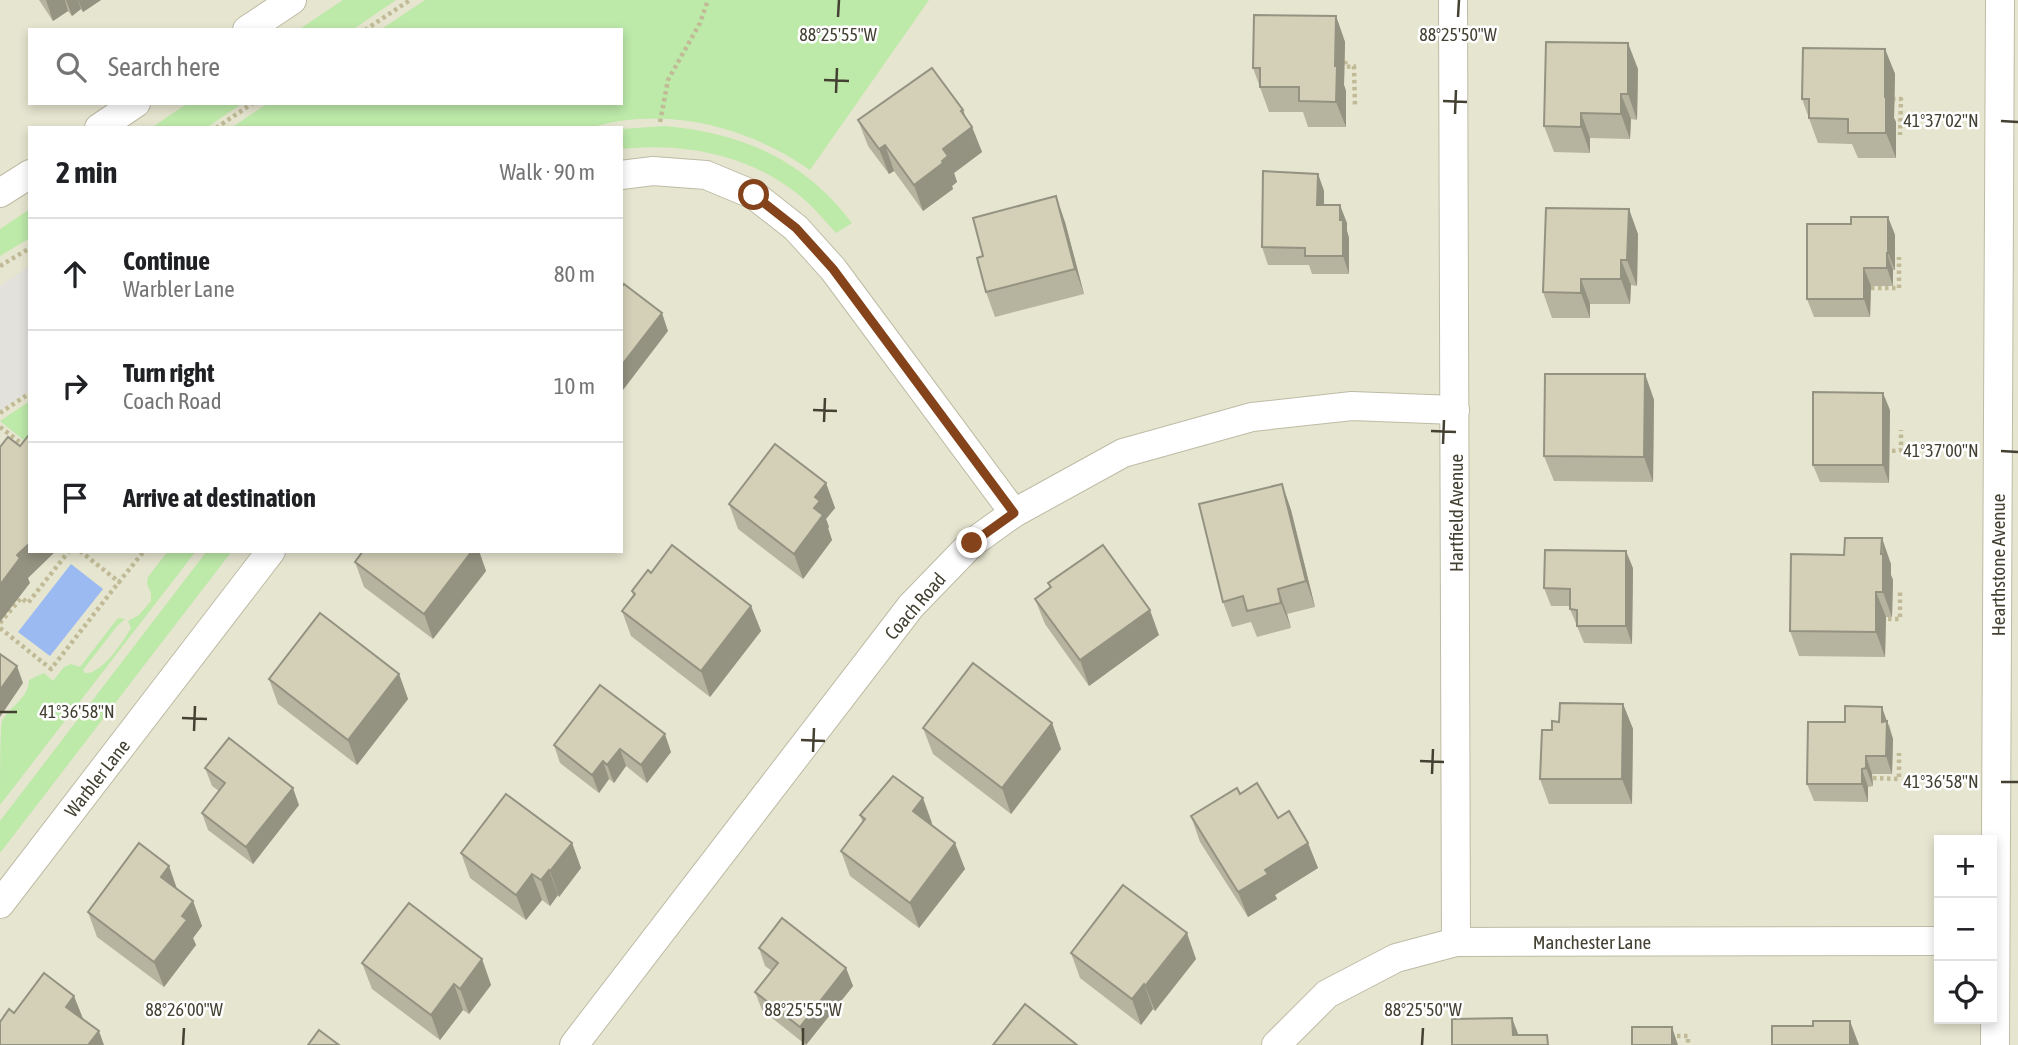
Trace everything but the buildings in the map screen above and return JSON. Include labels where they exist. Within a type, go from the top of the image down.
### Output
[{"type":"street","points":[[250,28],[292,0]]},
{"type":"street","name":"Hartfield Avenue","points":[[1453,0],[1456,942]]},
{"type":"street","name":"Hearthstone Avenue","points":[[1994,898],[2000,0]]},
{"type":"street","points":[[102,126],[133,105]]},
{"type":"street","points":[[623,175],[653,171],[706,175],[754,195],[796,228],[833,269],[1014,513]]},
{"type":"street","points":[[0,194],[28,175]]},
{"type":"street","name":"Coach Road","points":[[574,1045],[911,606],[972,543],[1014,513],[1123,453],[1252,417],[1352,406],[1455,410]]},
{"type":"street","name":"Warbler Lane","points":[[0,904],[269,553]]},
{"type":"street","name":"Manchester Lane","points":[[1276,1045],[1327,994],[1396,958],[1456,942],[1934,942]]},
{"type":"street","name":"Hearthstone Avenue","points":[[1994,961],[1995,1045]]},
{"type":"path","points":[[368,28],[410,0]]},
{"type":"path","points":[[660,122],[668,80],[700,23],[709,0]]},
{"type":"path","points":[[1345,61],[1346,67],[1354,66],[1355,107]]},
{"type":"path","points":[[1892,99],[1901,99],[1900,135]]},
{"type":"path","points":[[219,126],[250,105]]},
{"type":"path","points":[[0,266],[28,249]]},
{"type":"path","points":[[1871,288],[1899,288],[1899,257]]},
{"type":"path","points":[[0,412],[28,394]]},
{"type":"path","points":[[0,427],[28,448]]},
{"type":"path","points":[[1892,452],[1900,450],[1901,430]]},
{"type":"path","points":[[67,553],[28,603],[20,597],[0,626],[51,669],[142,553]]},
{"type":"path","points":[[83,553],[119,582]]},
{"type":"path","points":[[1880,619],[1900,619],[1900,592]]},
{"type":"path","points":[[1873,778],[1899,779],[1899,753]]},
{"type":"path","points":[[1667,1036],[1688,1037],[1688,1045]]},
{"type":"shaded area","points":[[0,0],[2018,0],[2018,1045],[0,1045]]},
{"type":"shaded area","points":[[28,267],[28,392],[0,411],[0,286]]},
{"type":"green space","points":[[343,0],[396,0],[355,28],[301,28]]},
{"type":"green space","points":[[425,0],[929,0],[810,170],[760,142],[732,131],[676,120],[618,121],[598,126],[234,126],[265,105],[623,105],[623,28],[383,28]]},
{"type":"green space","points":[[185,105],[240,105],[209,126],[154,126]]},
{"type":"green space","points":[[665,126],[720,135],[746,143],[792,166],[814,182],[852,223],[836,233],[811,206],[787,186],[743,163],[696,151],[671,148],[623,149],[623,129]]},
{"type":"green space","points":[[28,210],[28,239],[0,256],[0,229]]},
{"type":"green space","points":[[28,402],[28,443],[0,421]]},
{"type":"green space","points":[[166,553],[194,553],[0,805],[0,747],[2,721],[5,716],[23,697],[29,680],[44,673],[53,681],[64,667],[71,664],[80,667],[118,618],[125,619],[83,670],[85,673],[98,669],[117,649],[131,628],[128,621],[139,615],[151,601],[148,577]]},
{"type":"green space","points":[[205,553],[230,553],[0,853],[0,821]]},
{"type":"water","points":[[71,564],[103,589],[50,656],[18,632]]},
{"type":"route","points":[[754,195],[796,228],[833,269],[1014,513],[972,543]]}]
